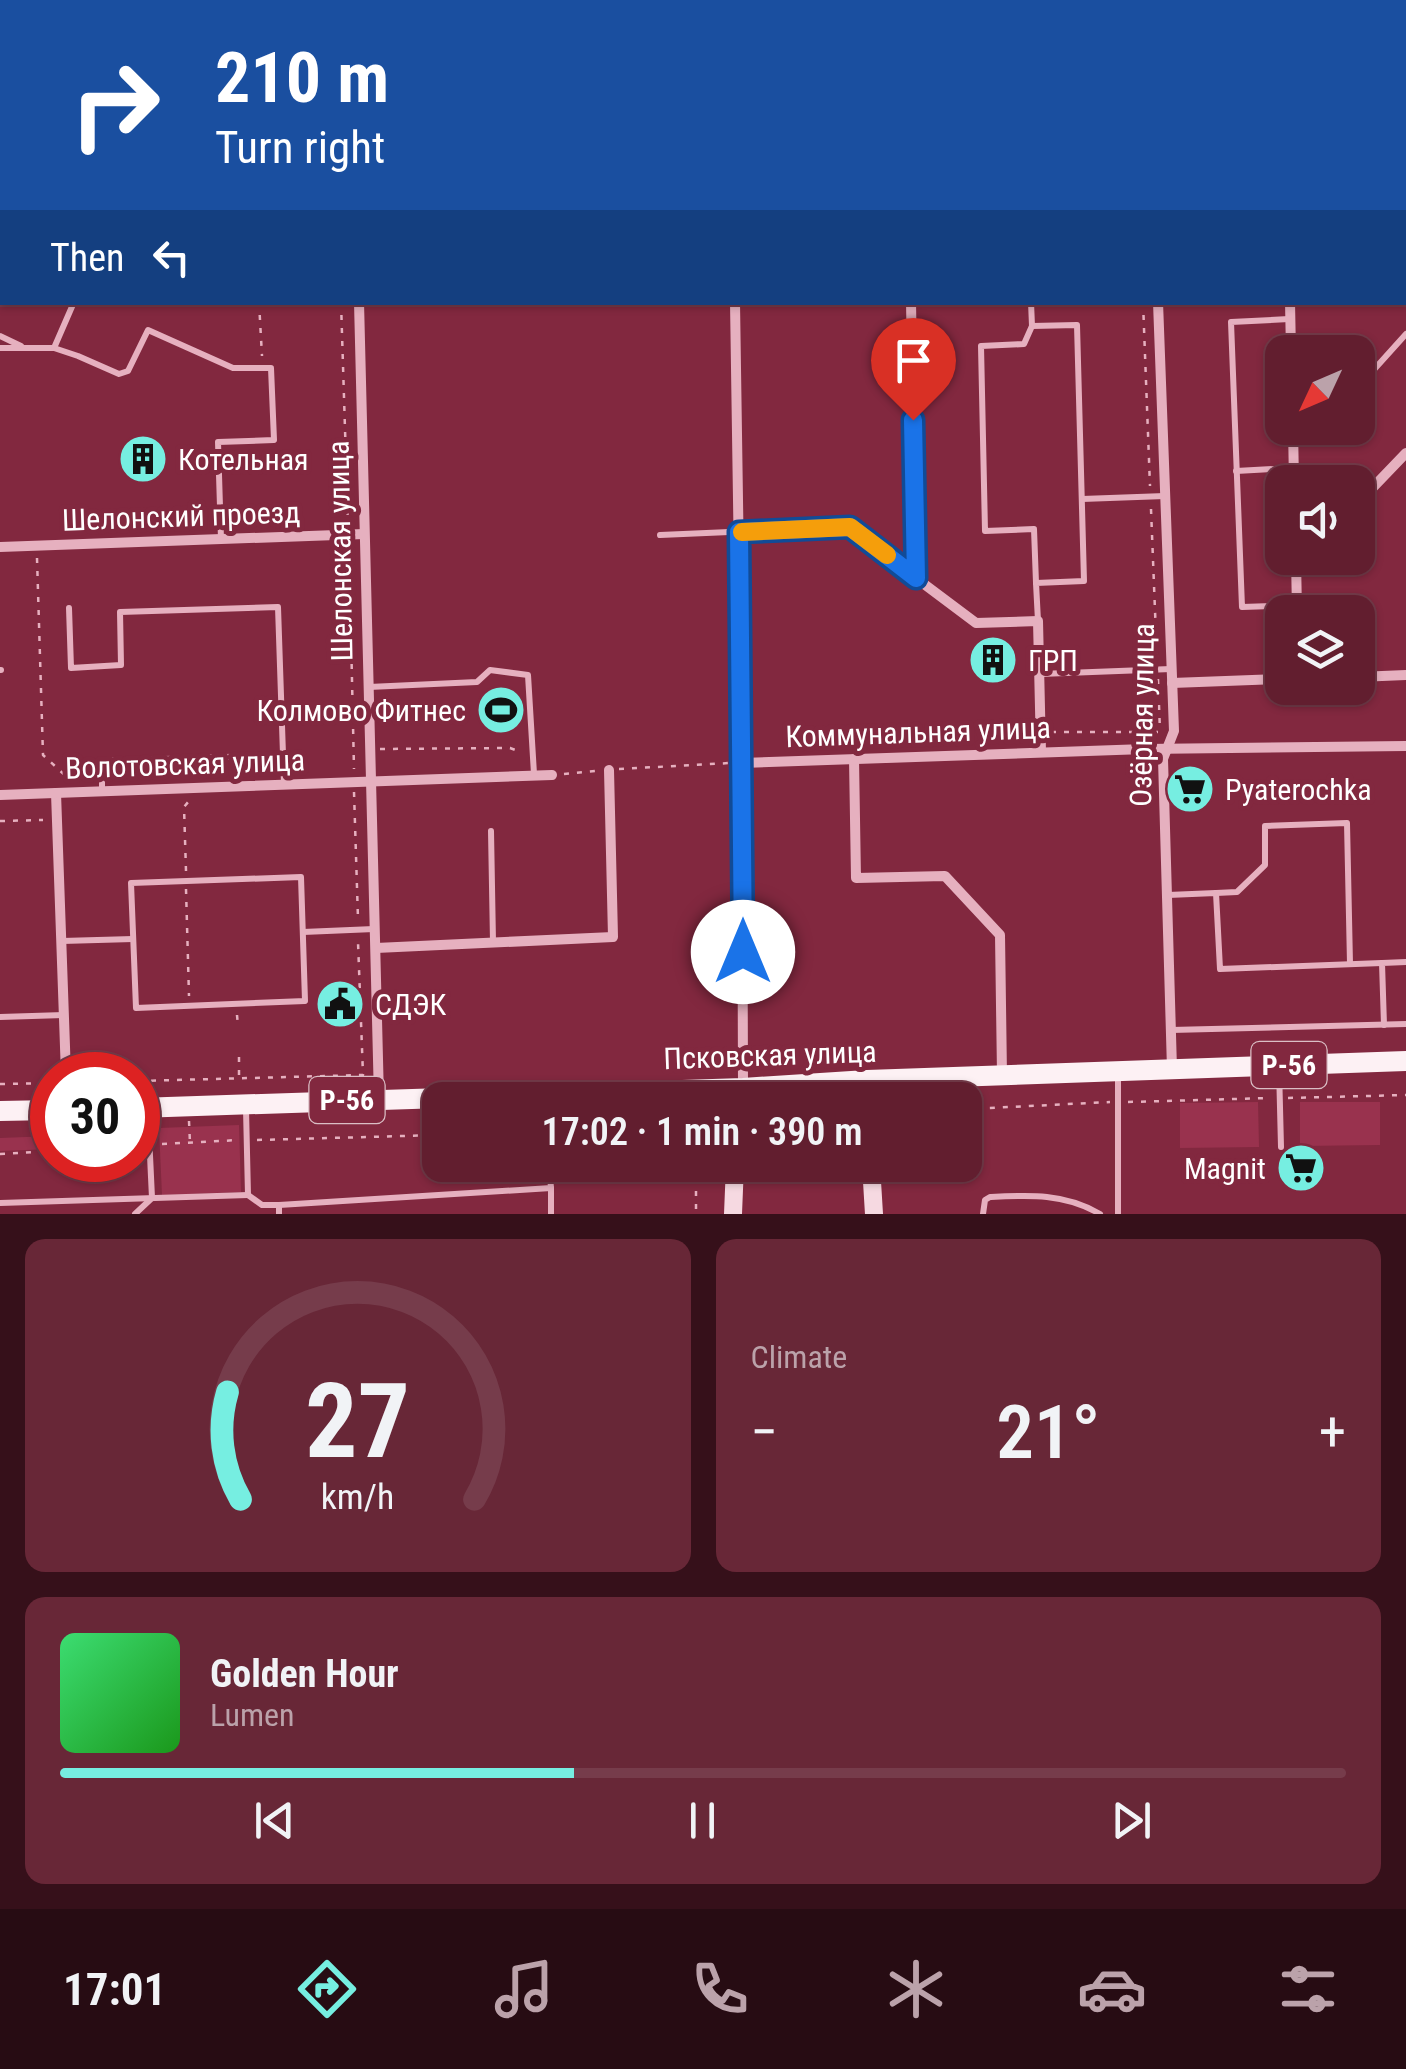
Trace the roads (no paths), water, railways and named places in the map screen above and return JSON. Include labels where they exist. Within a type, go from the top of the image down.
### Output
[{"type":"main road","name":"Псковская улица","points":[[945,1082],[1002,1076],[1406,1061]]},
{"type":"main road","name":"Псковская улица","points":[[160,1107],[422,1098]]},
{"type":"main road","points":[[0,1112],[30,1111]]},
{"type":"main road","points":[[733,1214],[735,1182]]},
{"type":"main road","points":[[872,1182],[874,1214]]},
{"type":"street","name":"Шелонская улица","points":[[359,305],[380,1099]]},
{"type":"street","points":[[735,305],[742,1082]]},
{"type":"street","points":[[911,305],[916,578],[976,623],[1038,621],[1041,752]]},
{"type":"street","name":"Озёрная улица","points":[[1158,305],[1174,731],[1163,759],[1172,1069]]},
{"type":"street","points":[[1290,305],[1290,335]]},
{"type":"street","points":[[1375,485],[1406,453]]},
{"type":"street","name":"Шелонский проезд","points":[[0,547],[364,534]]},
{"type":"street","points":[[1375,677],[1406,676]]},
{"type":"street","points":[[1172,683],[1265,680]]},
{"type":"street","name":"Коммунальная улица","points":[[742,763],[1041,752],[1406,746]]},
{"type":"street","points":[[854,759],[856,878],[945,876],[1000,935],[1002,1076]]},
{"type":"street","points":[[376,948],[612,937],[608,770]]},
{"type":"street","points":[[371,783],[552,775]]},
{"type":"street","name":"Волотовская улица","points":[[0,796],[371,783]]},
{"type":"street","points":[[56,794],[65,1052]]},
{"type":"lane","points":[[54,348],[73,305]]},
{"type":"lane","points":[[1032,305],[1032,326],[1024,344],[981,346],[986,531],[1034,529],[1038,621]]},
{"type":"lane","points":[[1265,608],[1242,607],[1231,322],[1290,320]]},
{"type":"lane","points":[[1032,326],[1077,324],[1084,581],[1036,583]]},
{"type":"lane","points":[[0,348],[54,348],[118,374],[128,371],[148,330],[233,368],[271,368],[274,440],[218,442],[221,540]]},
{"type":"lane","points":[[1375,368],[1406,334]]},
{"type":"lane","points":[[0,336],[24,348]]},
{"type":"lane","points":[[1236,471],[1265,470]]},
{"type":"lane","points":[[1082,499],[1165,496]]},
{"type":"lane","points":[[660,535],[850,527],[916,578]]},
{"type":"lane","points":[[69,608],[71,668],[121,666],[120,612],[278,607],[284,786]]},
{"type":"lane","points":[[1040,674],[1171,669]]},
{"type":"lane","points":[[368,687],[476,682],[490,670],[528,675],[534,776]]},
{"type":"lane","points":[[102,791],[102,761],[283,755]]},
{"type":"lane","points":[[1168,894],[1237,892],[1265,864],[1265,826],[1347,823],[1350,964]]},
{"type":"lane","points":[[491,830],[493,942]]},
{"type":"lane","points":[[300,876],[302,932],[305,1000],[136,1008],[131,883],[300,876]]},
{"type":"lane","points":[[1216,893],[1220,969],[1406,962]]},
{"type":"lane","points":[[302,932],[375,929]]},
{"type":"lane","points":[[62,940],[133,938]]},
{"type":"lane","points":[[1382,963],[1384,1025]]},
{"type":"lane","points":[[0,1017],[64,1015]]},
{"type":"lane","points":[[1171,1030],[1406,1024]]},
{"type":"lane","points":[[1279,1065],[1281,1147]]},
{"type":"lane","points":[[1118,1071],[1118,1214]]},
{"type":"lane","points":[[246,1103],[248,1195]]},
{"type":"lane","points":[[135,1214],[152,1198],[151,1182]]},
{"type":"lane","points":[[550,1182],[551,1214]]},
{"type":"lane","points":[[0,1203],[248,1195],[262,1205],[550,1188]]},
{"type":"lane","points":[[983,1214],[984,1200],[990,1197],[1044,1195],[1070,1200],[1100,1214]]},
{"type":"lane","points":[[279,1204],[279,1214]]},
{"type":"place","name":"Котельная","points":[[143,459]]},
{"type":"place","name":"ГРП","points":[[993,660]]},
{"type":"place","name":"Колмово Фитнес","points":[[501,710]]},
{"type":"place","name":"Pyaterochka","points":[[1190,789]]},
{"type":"place","name":"СДЭК","points":[[340,1004]]},
{"type":"place","name":"Magnit","points":[[1301,1168]]}]
